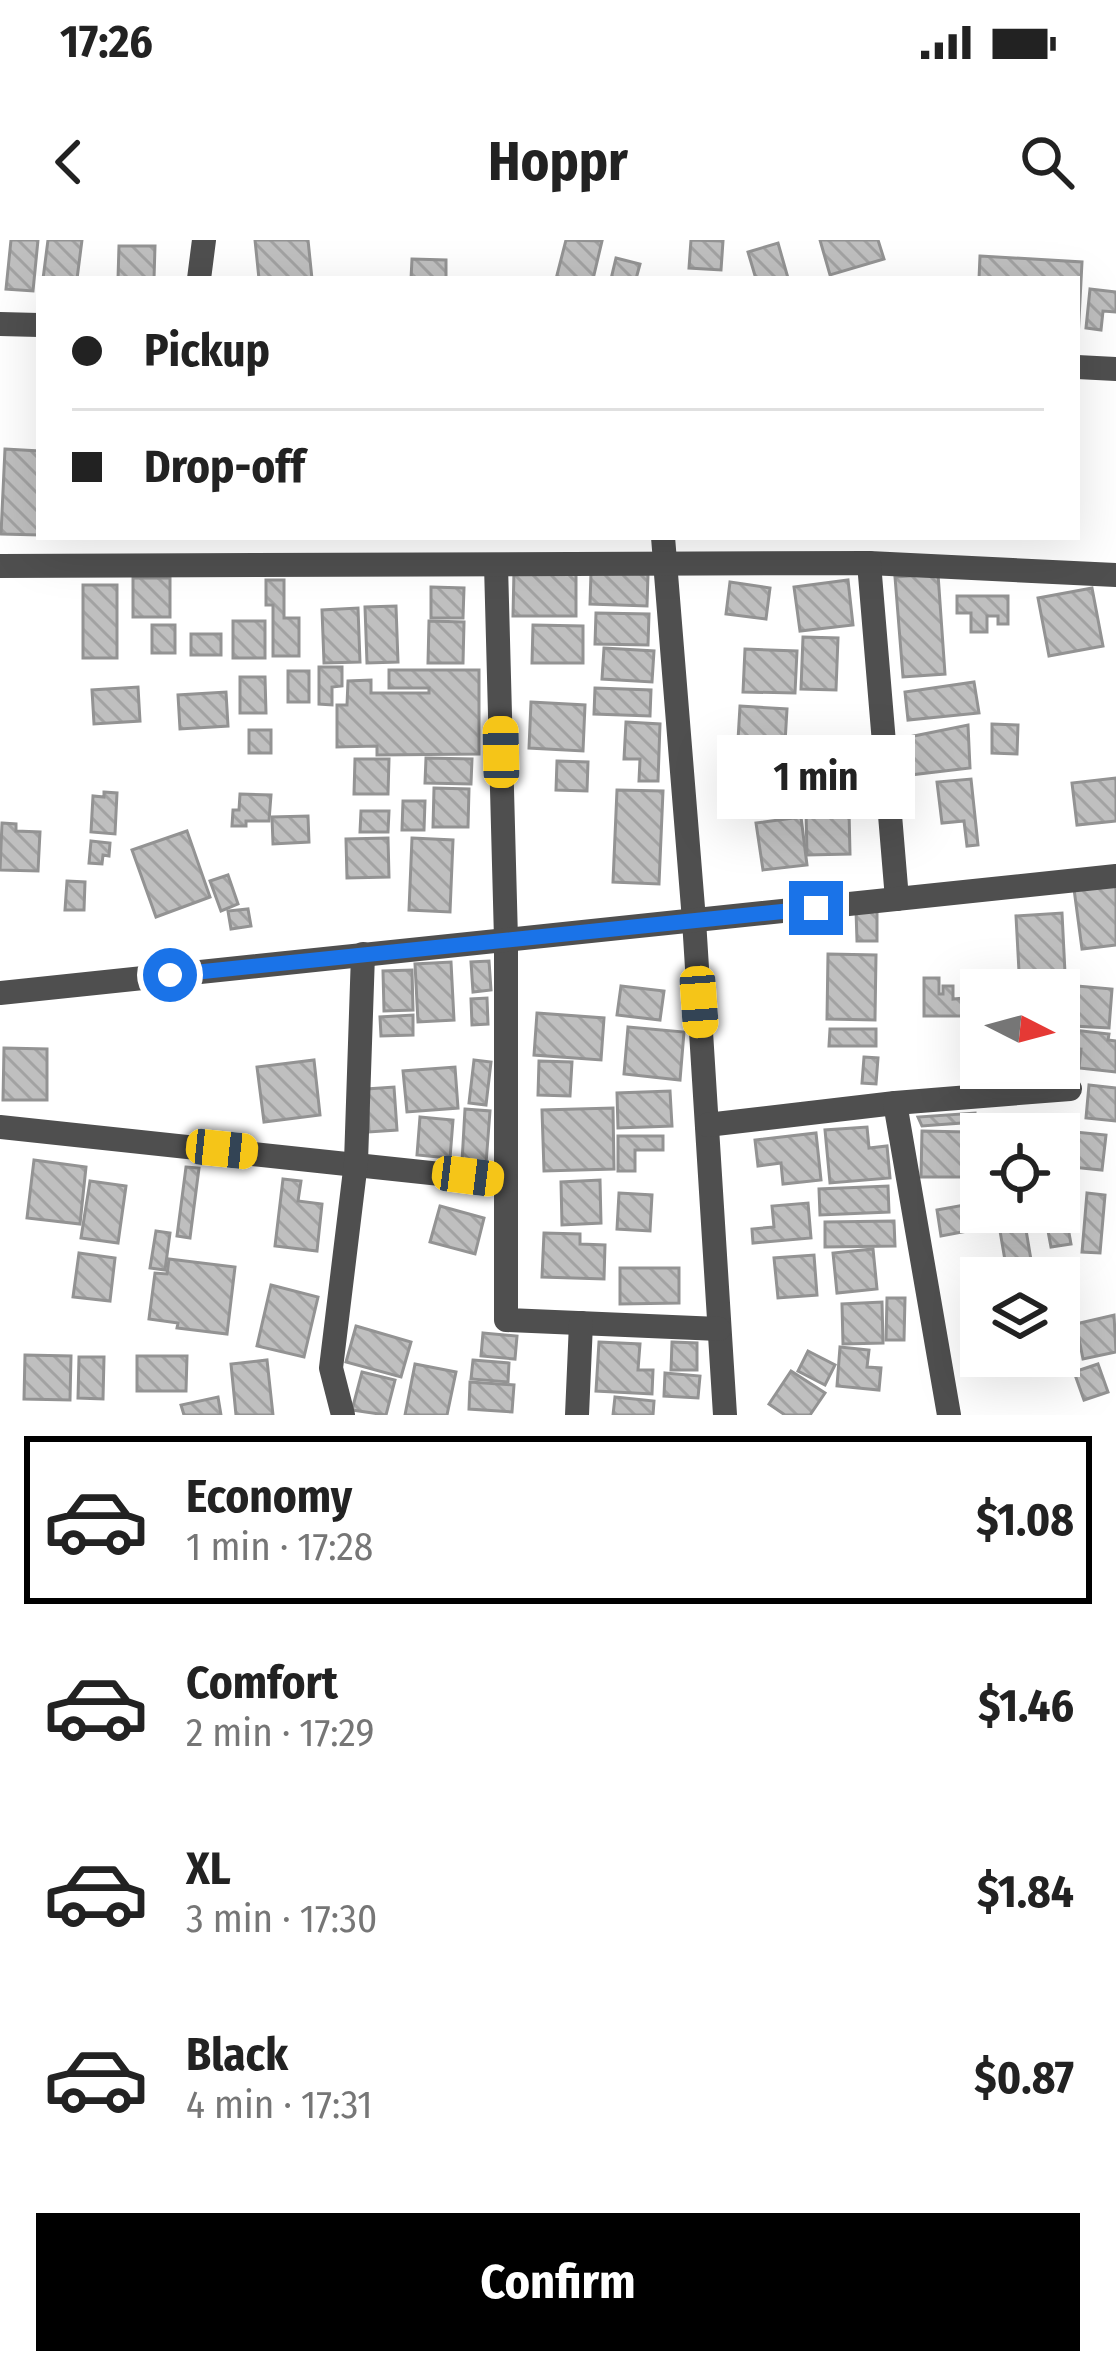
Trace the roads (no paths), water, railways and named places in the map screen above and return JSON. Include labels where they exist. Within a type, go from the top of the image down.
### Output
[{"type":"street","points":[[199,276],[204,240]]},
{"type":"street","points":[[0,324],[36,325]]},
{"type":"street","points":[[1080,367],[1116,369]]},
{"type":"street","points":[[663,540],[694,920],[725,1415]]},
{"type":"street","points":[[869,563],[897,899]]},
{"type":"street","points":[[0,566],[869,563],[1116,575]]},
{"type":"street","points":[[496,565],[506,939],[506,1320],[719,1330]]},
{"type":"street","points":[[0,993],[1116,876]]},
{"type":"street","points":[[343,1415],[331,1368],[356,1162],[363,954]]},
{"type":"street","points":[[707,1125],[1070,1089]]},
{"type":"street","points":[[895,1103],[949,1415]]},
{"type":"street","points":[[0,1127],[506,1181]]},
{"type":"street","points":[[577,1415],[581,1323]]}]
